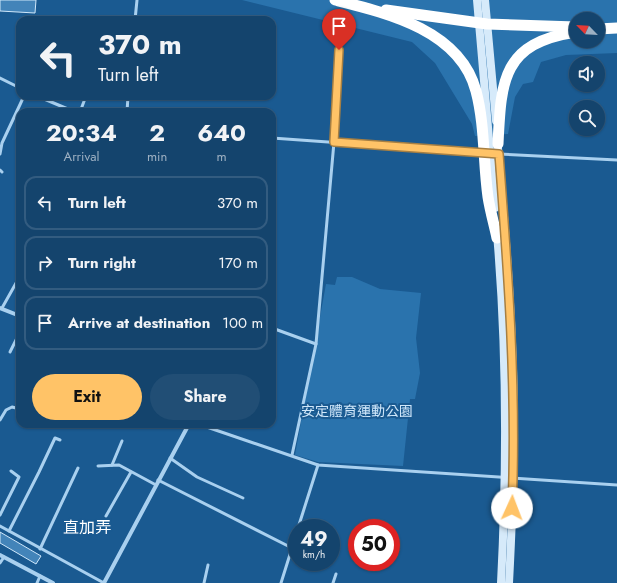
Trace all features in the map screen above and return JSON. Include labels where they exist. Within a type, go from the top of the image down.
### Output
[{"type":"highway","points":[[334,0],[363,7],[414,25],[447,45],[459,58],[476,89],[487,154],[488,197],[497,238]]},
{"type":"highway","points":[[363,7],[483,23],[569,27]]},
{"type":"highway","points":[[605,29],[617,28]]},
{"type":"highway","points":[[498,149],[502,87],[512,64],[533,44],[544,39],[569,34]]},
{"type":"main road","points":[[477,0],[483,23],[498,149],[511,323],[509,583]]},
{"type":"main road","points":[[485,0],[483,23],[487,154]]},
{"type":"main road","points":[[497,238],[503,322],[510,477],[501,583]]},
{"type":"street","points":[[0,313],[1,308],[16,314]]},
{"type":"street","points":[[104,583],[187,428]]},
{"type":"street","points":[[2,556],[53,583]]},
{"type":"lane","points":[[135,16],[136,0]]},
{"type":"lane","points":[[292,456],[316,344],[334,142],[340,35]]},
{"type":"lane","points":[[0,78],[16,86]]},
{"type":"lane","points":[[48,101],[65,108]]},
{"type":"lane","points":[[0,154],[2,143],[16,113]]},
{"type":"lane","points":[[276,138],[487,154],[498,149],[617,160]]},
{"type":"lane","points":[[1,308],[16,283]]},
{"type":"lane","points":[[276,329],[316,344]]},
{"type":"lane","points":[[10,352],[16,340]]},
{"type":"lane","points":[[0,420],[6,410],[12,407],[16,408]]},
{"type":"lane","points":[[210,428],[318,465],[617,485]]},
{"type":"lane","points":[[9,531],[39,472],[54,438],[60,440]]},
{"type":"lane","points":[[112,466],[122,441]]},
{"type":"lane","points":[[170,458],[197,477],[243,498]]},
{"type":"lane","points":[[98,466],[119,465],[156,485]]},
{"type":"lane","points":[[301,519],[318,465]]},
{"type":"lane","points":[[40,549],[78,468]]},
{"type":"lane","points":[[0,515],[19,477],[11,471]]},
{"type":"lane","points":[[106,516],[131,472]]},
{"type":"lane","points":[[158,480],[288,546]]},
{"type":"lane","points":[[0,526],[104,583]]},
{"type":"lane","points":[[0,563],[2,556]]},
{"type":"lane","points":[[281,583],[288,561]]},
{"type":"lane","points":[[204,583],[208,565]]},
{"type":"lane","points":[[333,583],[336,574]]},
{"type":"lane","points":[[37,583],[40,576]]},
{"type":"green space","points":[[242,0],[617,0],[617,53],[566,55],[541,62],[533,82],[523,84],[515,97],[508,134],[475,136],[472,124],[435,63],[412,42]]},
{"type":"green space","name":"安定體育運動公園","points":[[337,277],[352,277],[380,289],[421,293],[416,338],[420,373],[415,399],[410,399],[403,466],[318,462],[295,455],[326,284],[335,285]]},
{"type":"building","points":[[0,0],[36,0],[35,13],[0,11]]},
{"type":"building","points":[[0,532],[41,556],[36,564],[0,543]]},
{"type":"district","name":"直加弄","points":[[87,527]]},
{"type":"route","points":[[339,50],[334,142],[499,154],[511,323],[514,414],[514,478],[512,508]]}]
